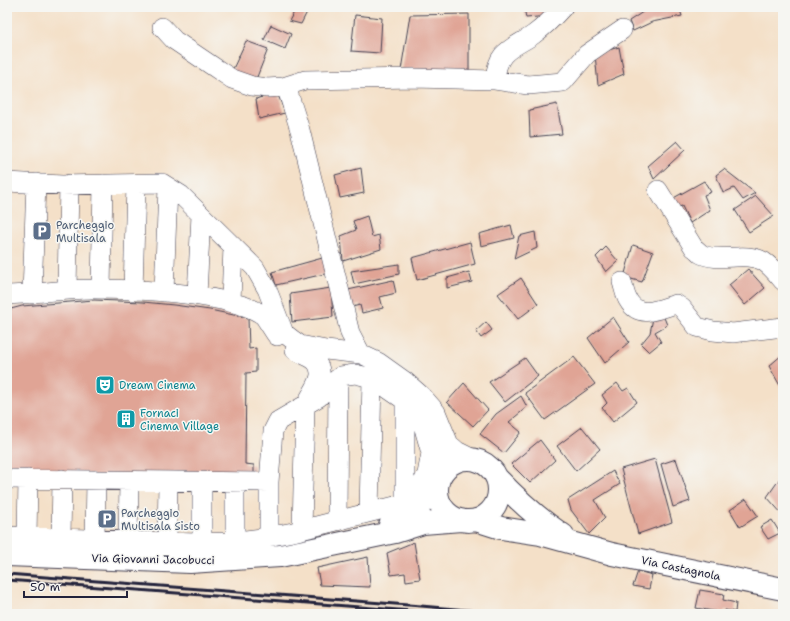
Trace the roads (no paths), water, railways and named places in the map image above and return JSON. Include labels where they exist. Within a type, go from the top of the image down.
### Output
[{"type":"main road","points":[[368,537],[416,509],[439,481],[448,466],[464,459],[473,459],[486,465],[512,494],[543,522],[579,545]]},
{"type":"main road","points":[[368,537],[395,532],[423,523],[468,520],[487,513],[496,503],[498,485],[496,477]]},
{"type":"main road","points":[[439,481],[438,497],[443,508],[452,517],[468,520]]},
{"type":"main road","name":"Via Castagnola","points":[[468,520],[501,528],[540,534],[612,554],[783,589]]},
{"type":"main road","name":"Via Giovanni Jacobucci","points":[[7,555],[190,562],[280,556],[368,537]]},
{"type":"street","points":[[495,80],[496,70],[503,54],[545,26],[563,7]]},
{"type":"street","points":[[162,27],[174,40],[232,79],[252,86],[266,88],[286,86],[305,80],[414,78],[495,80],[528,85],[563,82],[587,54],[622,30]]},
{"type":"street","points":[[286,86],[300,130],[350,333],[369,364],[369,512]]},
{"type":"street","points":[[7,182],[70,184],[162,183],[181,195],[255,268],[267,289],[284,333],[300,345],[326,350],[369,364],[406,382],[421,418],[431,453],[427,474],[419,490],[399,505],[269,537],[202,543],[7,536]]},
{"type":"street","points":[[32,294],[36,183]]},
{"type":"street","points":[[67,290],[70,184]]},
{"type":"street","points":[[101,289],[103,184]]},
{"type":"street","points":[[133,290],[136,184]]},
{"type":"street","points":[[164,292],[168,187]]},
{"type":"street","points":[[658,190],[694,248],[702,254],[716,257],[752,257],[763,261],[783,281]]},
{"type":"street","points":[[197,295],[201,215]]},
{"type":"street","points":[[230,302],[233,246]]},
{"type":"street","points":[[622,282],[628,300],[636,310],[647,312],[657,311],[676,304],[682,308],[697,327],[713,331],[733,333],[783,327]]},
{"type":"street","points":[[7,295],[101,289],[164,292],[197,295],[230,302],[255,310],[263,315],[281,341],[315,361],[320,370],[319,381],[306,404],[302,530]]},
{"type":"street","points":[[295,350],[314,357],[369,364]]},
{"type":"street","points":[[269,537],[269,482],[273,431],[278,421],[319,397],[329,385],[341,376],[355,374],[369,364]]},
{"type":"street","points":[[337,521],[338,378]]},
{"type":"street","points":[[414,399],[436,412],[449,444],[457,451],[473,459]]},
{"type":"street","points":[[414,399],[438,432],[440,443],[439,481]]},
{"type":"street","points":[[405,501],[414,399]]},
{"type":"street","points":[[7,479],[269,482]]},
{"type":"street","points":[[27,537],[28,479]]},
{"type":"street","points":[[61,538],[62,479]]},
{"type":"street","points":[[95,539],[96,480]]},
{"type":"street","points":[[128,541],[129,480]]},
{"type":"street","points":[[167,542],[168,481]]},
{"type":"street","points":[[202,482],[202,543]]},
{"type":"street","points":[[235,482],[235,541]]},
{"type":"railway","points":[[7,574],[512,614]]},
{"type":"railway","points":[[7,580],[438,613]]},
{"type":"place","name":"Parcheggio Multisala","points":[[42,231]]},
{"type":"place","name":"Dream Cinema","points":[[105,385]]},
{"type":"place","name":"Fornaci Cinema Village","points":[[126,419]]},
{"type":"place","name":"Parcheggio Multisala Sisto","points":[[107,519]]}]
